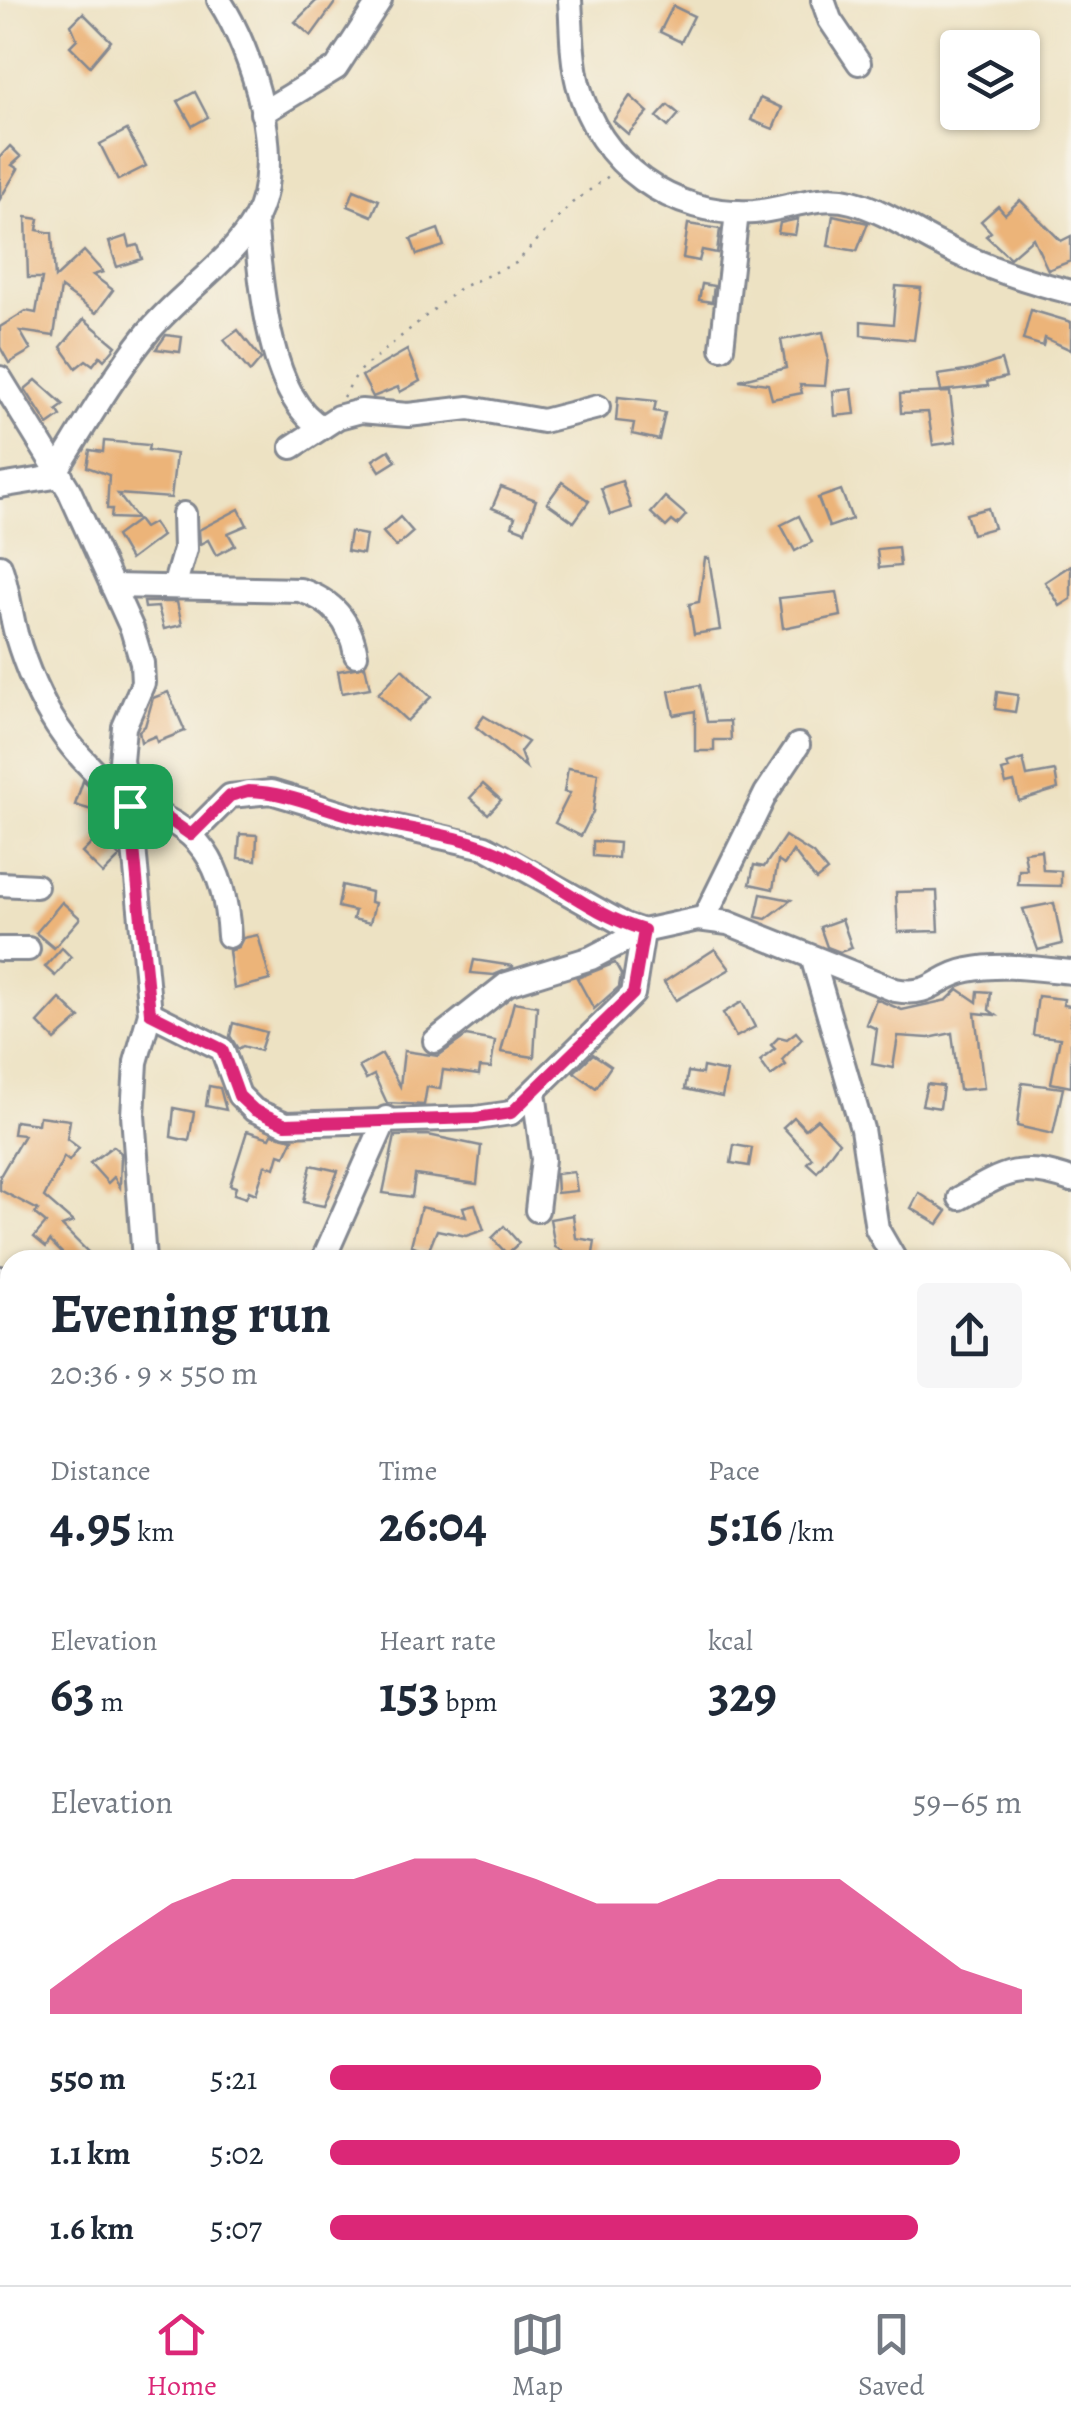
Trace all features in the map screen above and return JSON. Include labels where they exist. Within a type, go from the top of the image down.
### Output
[{"type":"street","points":[[0,486],[59,473],[146,334],[232,248],[254,220],[268,182],[262,113],[243,44],[219,0]]},
{"type":"street","points":[[262,113],[336,68],[380,0]]},
{"type":"street","points":[[570,0],[578,86],[592,124],[622,165],[665,194],[737,212],[818,199],[849,200],[982,266],[1071,292]]},
{"type":"street","points":[[823,0],[830,20],[859,63]]},
{"type":"street","points":[[722,348],[737,212]]},
{"type":"street","points":[[254,220],[267,315],[289,392],[300,413],[330,422]]},
{"type":"street","points":[[0,378],[59,473],[112,586],[142,663],[143,684],[124,727],[121,760],[129,803],[150,1013],[136,1062],[133,1115],[143,1250]]},
{"type":"street","points":[[292,447],[330,422],[361,410],[402,416],[462,408],[543,421],[598,407]]},
{"type":"street","points":[[175,584],[185,549],[184,514]]},
{"type":"street","points":[[0,566],[16,634],[64,742],[90,771],[129,803],[164,816],[191,835],[217,866],[229,936]]},
{"type":"street","points":[[112,586],[285,588],[322,597],[337,609],[353,635],[356,655]]},
{"type":"street","points":[[704,919],[766,793],[798,745]]},
{"type":"street","points":[[191,835],[230,796],[271,792],[485,847],[614,920],[644,930]]},
{"type":"street","points":[[0,884],[36,886]]},
{"type":"street","points":[[435,1041],[507,984],[591,958],[644,930],[704,919],[728,923],[814,960],[910,992],[932,990],[960,971],[991,966],[1071,972]]},
{"type":"street","points":[[150,1013],[222,1049],[239,1096],[271,1120],[306,1126],[386,1118],[498,1116],[521,1107],[633,994],[644,930]]},
{"type":"street","points":[[0,950],[28,949]]},
{"type":"street","points":[[814,960],[862,1129],[874,1218],[890,1250]]},
{"type":"street","points":[[534,1092],[543,1159],[537,1210]]},
{"type":"street","points":[[327,1250],[386,1118]]},
{"type":"street","points":[[960,1198],[1018,1169],[1071,1180]]},
{"type":"path","points":[[330,422],[347,384],[359,371],[460,288],[516,263],[572,202],[622,165]]},
{"type":"building","points":[[317,0],[337,0],[311,36],[295,22]]},
{"type":"building","points":[[673,6],[694,16],[681,42],[660,32]]},
{"type":"building","points":[[83,13],[111,41],[90,66],[70,46],[77,39],[71,25]]},
{"type":"building","points":[[195,92],[208,117],[192,126],[178,101]]},
{"type":"building","points":[[630,96],[648,112],[628,134],[613,121]]},
{"type":"building","points":[[760,98],[782,108],[773,129],[751,120]]},
{"type":"building","points":[[668,105],[679,114],[668,127],[657,117]]},
{"type":"building","points":[[127,130],[146,166],[118,180],[100,144]]},
{"type":"building","points":[[10,146],[21,157],[12,165],[18,169],[0,199],[0,157]]},
{"type":"building","points":[[354,190],[379,200],[372,216],[348,206]]},
{"type":"building","points":[[1020,200],[1061,241],[1071,236],[1071,261],[1048,270],[1033,238],[1010,258],[986,236],[991,232],[981,221],[998,206],[1005,214]]},
{"type":"building","points":[[833,215],[868,223],[857,251],[828,246]]},
{"type":"building","points":[[26,217],[39,219],[37,230],[52,233],[55,278],[84,251],[103,272],[93,275],[113,290],[96,313],[61,288],[54,336],[20,331],[31,350],[9,363],[0,347],[0,327],[26,311],[36,313],[42,278],[28,278]]},
{"type":"building","points":[[798,219],[795,235],[778,233],[780,223]]},
{"type":"building","points":[[688,224],[720,229],[717,253],[702,250],[699,261],[683,258]]},
{"type":"building","points":[[438,229],[444,246],[417,255],[411,239]]},
{"type":"building","points":[[127,236],[130,247],[138,245],[142,259],[117,267],[109,242]]},
{"type":"building","points":[[702,284],[714,286],[712,302],[699,300]]},
{"type":"building","points":[[896,286],[921,288],[914,340],[861,335],[861,321],[893,324]]},
{"type":"building","points":[[1031,310],[1071,322],[1071,350],[1045,338],[1043,346],[1023,340]]},
{"type":"building","points":[[84,319],[116,346],[104,360],[100,356],[93,365],[86,360],[76,368],[61,347]]},
{"type":"building","points":[[238,330],[261,359],[250,372],[224,340]]},
{"type":"building","points":[[823,332],[828,357],[825,386],[800,385],[802,393],[772,399],[768,384],[739,380],[786,368],[781,340]]},
{"type":"building","points":[[166,335],[182,337],[180,352],[156,349]]},
{"type":"building","points":[[407,350],[420,381],[400,392],[398,387],[373,397],[362,376]]},
{"type":"building","points":[[1001,360],[1006,377],[987,382],[988,386],[941,391],[938,375],[972,370]]},
{"type":"building","points":[[36,380],[64,405],[57,410],[61,416],[48,425],[25,389]]},
{"type":"building","points":[[852,389],[855,414],[835,416],[833,391]]},
{"type":"building","points":[[950,392],[956,442],[933,445],[928,412],[901,413],[900,394]]},
{"type":"building","points":[[618,397],[656,401],[654,411],[665,413],[659,440],[632,434],[634,423],[616,421]]},
{"type":"building","points":[[104,441],[149,445],[148,450],[176,454],[171,498],[118,494],[137,519],[111,518],[112,509],[107,509],[109,475],[87,467],[90,450],[103,452]]},
{"type":"building","points":[[389,450],[396,461],[380,471],[373,460]]},
{"type":"building","points":[[622,481],[631,508],[610,515],[601,488]]},
{"type":"building","points":[[562,482],[589,501],[574,522],[547,503]]},
{"type":"building","points":[[501,487],[536,500],[525,531],[512,526],[515,517],[492,508]]},
{"type":"building","points":[[841,490],[852,519],[829,527],[818,498]]},
{"type":"building","points":[[665,497],[686,515],[677,525],[672,521],[666,527],[651,513]]},
{"type":"building","points":[[988,508],[994,528],[972,534],[966,514]]},
{"type":"building","points":[[239,509],[247,525],[228,533],[235,545],[216,555],[208,540],[200,544],[199,530]]},
{"type":"building","points":[[799,516],[812,542],[795,551],[781,525]]},
{"type":"building","points":[[400,517],[413,532],[396,547],[383,532]]},
{"type":"building","points":[[138,520],[144,528],[153,523],[162,536],[130,560],[116,536]]},
{"type":"building","points":[[350,532],[366,535],[363,554],[347,551]]},
{"type":"building","points":[[898,547],[900,566],[879,568],[877,549]]},
{"type":"building","points":[[705,558],[709,558],[720,630],[694,634],[689,604],[699,602]]},
{"type":"building","points":[[1071,565],[1071,599],[1060,606],[1045,582]]},
{"type":"building","points":[[837,592],[841,616],[783,628],[779,598]]},
{"type":"building","points":[[144,602],[177,602],[182,625],[164,629],[158,607],[145,608]]},
{"type":"building","points":[[365,666],[370,688],[342,693],[338,671]]},
{"type":"building","points":[[402,669],[431,697],[407,721],[378,694]]},
{"type":"building","points":[[700,685],[707,722],[730,721],[731,740],[714,740],[714,751],[695,751],[695,711],[674,715],[669,691]]},
{"type":"building","points":[[168,692],[185,731],[157,742],[155,736],[141,742],[139,731],[145,726],[153,698]]},
{"type":"building","points":[[997,692],[1018,695],[1015,712],[995,709]]},
{"type":"building","points":[[484,716],[528,742],[520,752],[526,768],[476,727]]},
{"type":"building","points":[[1023,759],[1027,776],[1055,771],[1058,789],[1019,801],[1014,782],[1006,784],[1002,771],[1009,769],[1007,764]]},
{"type":"building","points":[[568,768],[598,773],[593,812],[581,836],[555,823],[570,793],[564,792]]},
{"type":"building","points":[[83,781],[113,807],[108,815],[75,805]]},
{"type":"building","points":[[483,784],[501,800],[488,814],[470,798]]},
{"type":"building","points":[[240,834],[257,835],[256,860],[238,858]]},
{"type":"building","points":[[100,835],[120,857],[103,874],[82,853]]},
{"type":"building","points":[[785,836],[813,854],[827,871],[816,880],[793,851],[784,865],[778,861],[773,889],[750,884],[754,865],[764,867]]},
{"type":"building","points":[[593,841],[619,843],[618,858],[593,856]]},
{"type":"building","points":[[1041,850],[1043,870],[1061,871],[1061,886],[1018,885],[1019,870],[1027,870],[1024,852]]},
{"type":"building","points":[[342,885],[371,892],[370,902],[375,903],[370,923],[353,919],[355,911],[338,907]]},
{"type":"building","points":[[937,891],[939,931],[898,932],[896,892]]},
{"type":"building","points":[[761,894],[791,900],[766,919],[756,917]]},
{"type":"building","points":[[62,902],[80,918],[54,948],[36,933]]},
{"type":"building","points":[[1054,903],[1062,944],[1038,950],[1023,909]]},
{"type":"building","points":[[842,919],[852,948],[840,952],[827,947],[820,927]]},
{"type":"building","points":[[258,935],[270,980],[234,989],[229,951],[238,948],[243,938]]},
{"type":"building","points":[[62,948],[71,957],[55,976],[45,967]]},
{"type":"building","points":[[715,949],[730,969],[676,1000],[664,982]]},
{"type":"building","points":[[474,960],[513,967],[494,975],[471,973]]},
{"type":"building","points":[[615,963],[621,974],[619,987],[594,1009],[577,978]]},
{"type":"building","points":[[958,989],[977,1002],[978,991],[991,992],[989,1010],[996,1015],[975,1013],[984,1088],[959,1090],[952,1033],[929,1038],[898,1036],[893,1068],[872,1064],[877,1029],[866,1024],[876,999],[902,1010],[947,1000]]},
{"type":"building","points":[[1038,996],[1064,999],[1063,1005],[1071,1006],[1071,1087],[1051,1083],[1060,1038],[1033,1035]]},
{"type":"building","points":[[60,999],[80,1018],[55,1040],[38,1023]]},
{"type":"building","points":[[514,1002],[537,1006],[534,1057],[501,1052]]},
{"type":"building","points":[[742,1002],[755,1027],[736,1037],[723,1013]]},
{"type":"building","points":[[233,1023],[266,1032],[260,1051],[243,1046],[238,1049],[230,1036]]},
{"type":"building","points":[[796,1032],[802,1039],[782,1060],[786,1065],[771,1076],[760,1061],[775,1049],[771,1045],[779,1037],[787,1039]]},
{"type":"building","points":[[466,1036],[495,1041],[491,1068],[480,1067],[479,1075],[443,1070],[440,1089],[427,1087],[424,1105],[387,1103],[374,1075],[366,1079],[359,1067],[382,1054],[400,1086],[404,1051],[438,1056]]},
{"type":"building","points":[[593,1054],[611,1066],[596,1088],[574,1072]]},
{"type":"building","points":[[703,1067],[727,1072],[722,1097],[685,1089],[688,1072],[702,1074]]},
{"type":"building","points":[[1022,1083],[1063,1088],[1053,1134],[1017,1126]]},
{"type":"building","points":[[927,1084],[943,1086],[940,1108],[922,1105]]},
{"type":"building","points":[[209,1086],[220,1088],[226,1110],[206,1106]]},
{"type":"building","points":[[174,1108],[194,1112],[189,1141],[171,1137]]},
{"type":"building","points":[[39,1116],[70,1120],[67,1139],[79,1148],[69,1161],[64,1157],[44,1197],[73,1222],[62,1226],[86,1250],[59,1250],[50,1241],[46,1247],[34,1237],[46,1223],[35,1214],[38,1210],[0,1190],[0,1176],[24,1135],[13,1134],[15,1121],[38,1124]]},
{"type":"building","points":[[794,1117],[805,1129],[817,1119],[839,1142],[817,1172],[807,1163],[812,1158],[783,1127]]},
{"type":"building","points":[[247,1131],[293,1139],[285,1156],[279,1154],[275,1168],[265,1165],[256,1194],[249,1191],[246,1198],[234,1194],[236,1187],[230,1185]]},
{"type":"building","points":[[428,1135],[481,1146],[477,1184],[415,1175],[412,1197],[383,1193],[395,1136]]},
{"type":"building","points":[[734,1145],[752,1148],[749,1166],[731,1163]]},
{"type":"building","points":[[113,1146],[121,1153],[120,1187],[114,1177],[108,1183],[90,1163]]},
{"type":"building","points":[[311,1165],[338,1171],[324,1206],[303,1202]]},
{"type":"building","points":[[574,1172],[577,1191],[557,1193],[556,1174]]},
{"type":"building","points":[[919,1193],[947,1211],[938,1224],[911,1208]]},
{"type":"building","points":[[475,1204],[484,1230],[466,1236],[437,1230],[429,1250],[411,1245],[421,1207],[466,1217],[463,1207]]},
{"type":"building","points":[[573,1215],[576,1238],[595,1241],[594,1250],[555,1247],[550,1219]]},
{"type":"building","points":[[504,1226],[519,1243],[511,1250],[503,1250],[492,1238]]},
{"type":"route","points":[[248,791],[271,792],[357,818],[454,836],[485,847],[614,920],[644,930],[636,986],[633,994],[511,1113],[476,1118],[362,1119],[306,1126],[271,1120],[239,1096],[222,1049],[208,1038],[150,1013],[146,1003],[146,962],[130,806],[164,816],[191,835],[230,796],[248,791]]}]
